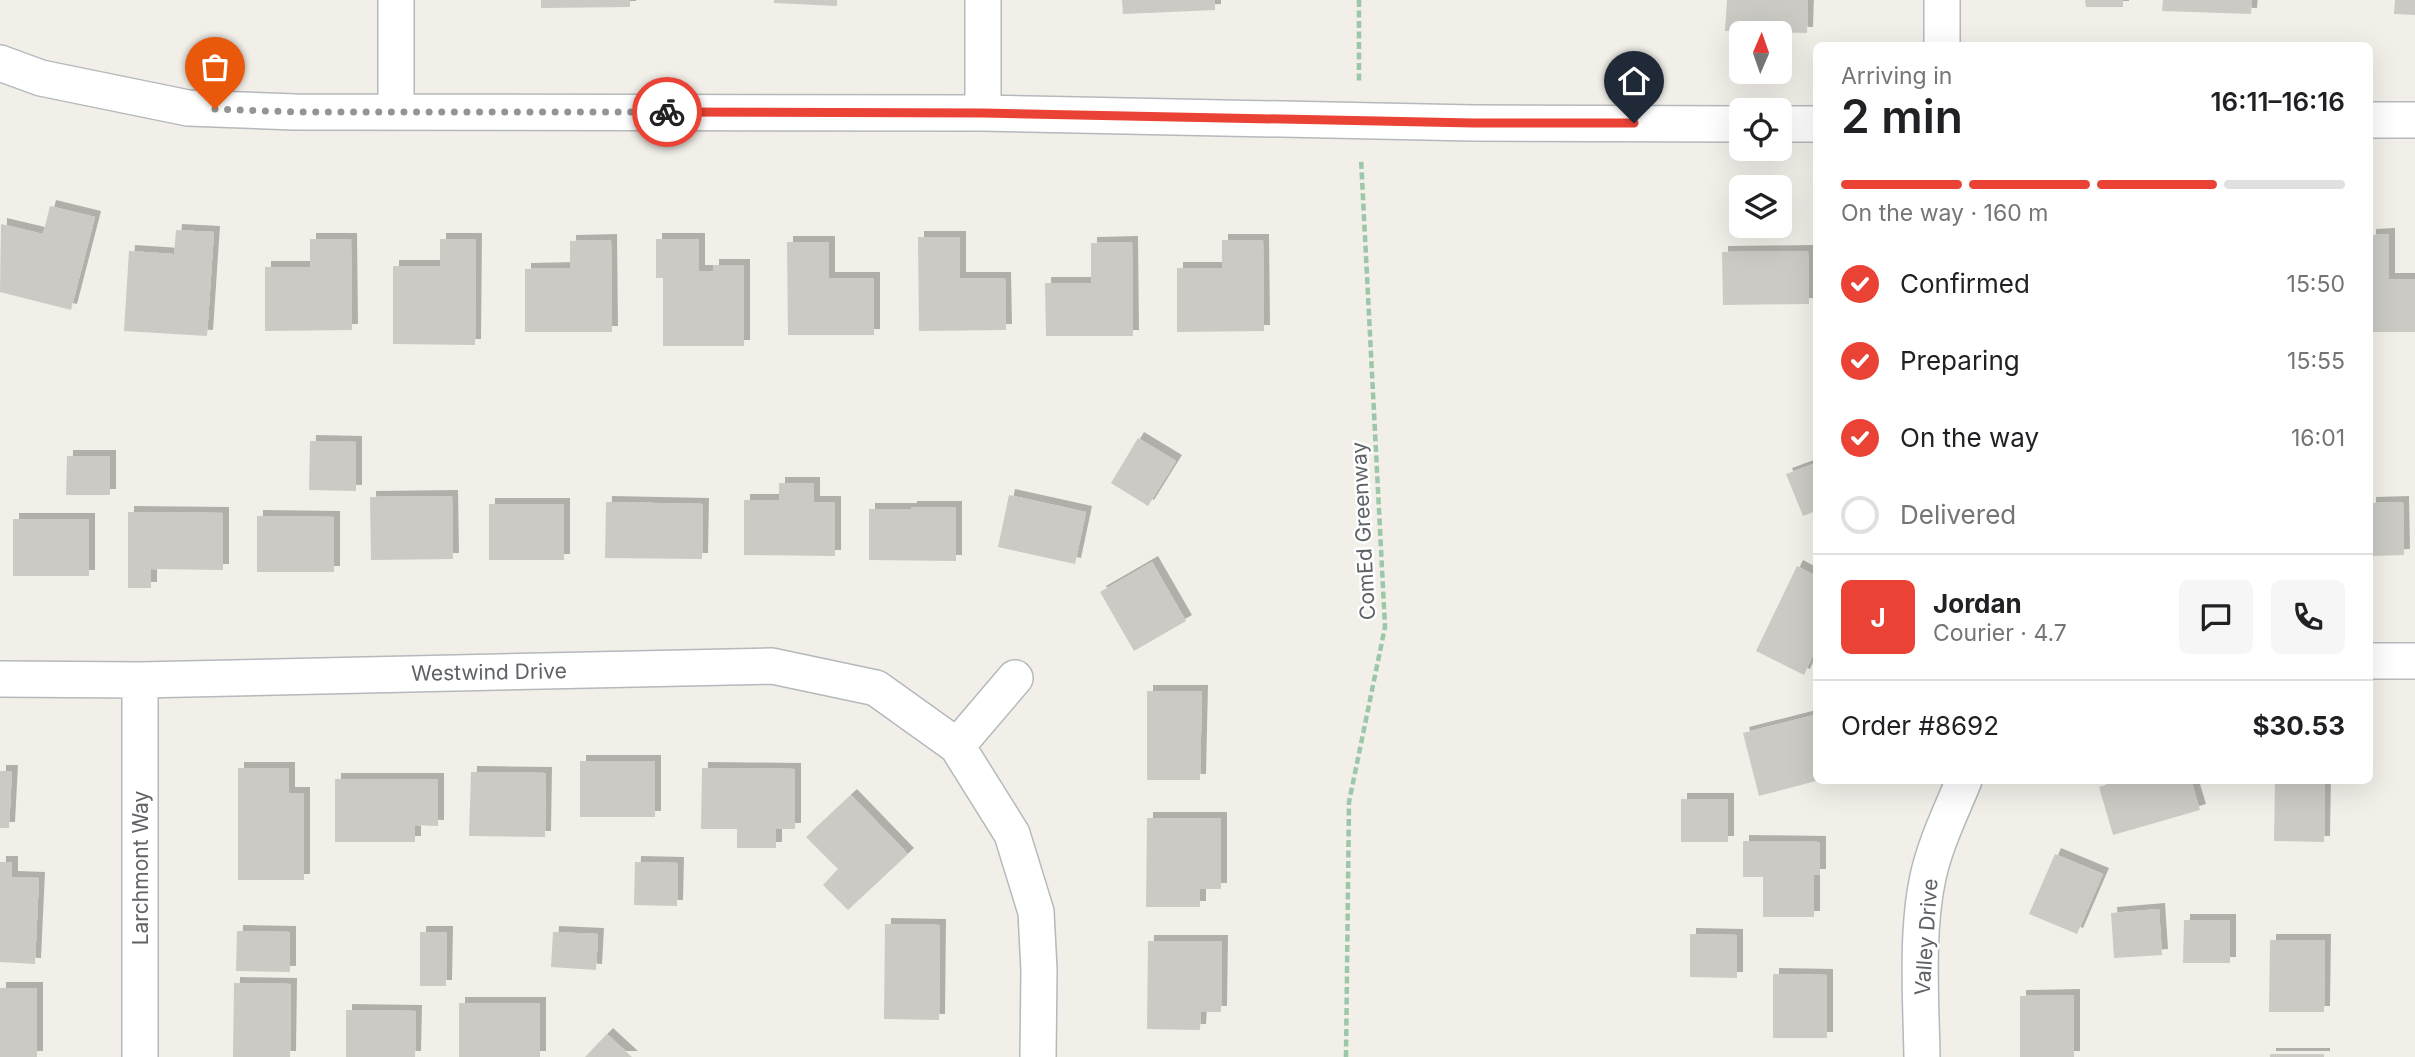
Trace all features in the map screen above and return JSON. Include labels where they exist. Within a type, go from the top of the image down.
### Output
[{"type":"street","points":[[396,0],[396,112]]},
{"type":"street","points":[[983,113],[984,0]]},
{"type":"street","points":[[1942,0],[1942,42]]},
{"type":"street","points":[[0,63],[41,78],[188,108],[295,112],[983,113],[1729,124]]},
{"type":"street","points":[[2373,120],[2415,120]]},
{"type":"street","points":[[1792,124],[1813,124]]},
{"type":"street","points":[[2373,661],[2415,662]]},
{"type":"street","name":"Westwind Drive","points":[[0,679],[140,680],[772,666],[876,688],[957,746]]},
{"type":"street","points":[[1015,678],[957,746],[1012,834],[1036,912],[1039,970],[1038,1057]]},
{"type":"street","name":"Larchmont Way","points":[[140,680],[141,1057]]},
{"type":"street","name":"Valley Drive","points":[[1922,1057],[1922,928],[1928,878],[1962,784]]},
{"type":"path","name":"ComEd Greenway","points":[[1346,1057],[1349,802],[1385,627],[1359,120],[1359,0]]},
{"type":"building","points":[[541,0],[630,0],[630,7],[541,8]]},
{"type":"building","points":[[774,0],[837,0],[837,6],[774,3]]},
{"type":"building","points":[[1122,0],[1215,0],[1215,10],[1123,14]]},
{"type":"building","points":[[1727,0],[1808,0],[1807,33],[1792,33],[1792,21],[1729,21],[1729,31],[1725,31]]},
{"type":"building","points":[[2085,0],[2123,0],[2123,7],[2086,7]]},
{"type":"building","points":[[2163,0],[2252,0],[2251,14],[2162,11]]},
{"type":"building","points":[[2395,0],[2415,0],[2415,15],[2394,14]]},
{"type":"building","points":[[50,206],[95,217],[71,310],[0,292],[1,224],[43,234]]},
{"type":"building","points":[[176,230],[214,232],[207,336],[124,331],[129,251],[174,254]]},
{"type":"building","points":[[2389,234],[2389,279],[2415,279],[2415,332],[2373,332],[2373,235]]},
{"type":"building","points":[[918,237],[960,237],[960,278],[1005,278],[1006,330],[919,331]]},
{"type":"building","points":[[310,239],[351,239],[352,330],[265,331],[265,267],[310,267]]},
{"type":"building","points":[[440,239],[476,239],[475,345],[393,344],[393,266],[440,266]]},
{"type":"building","points":[[656,239],[699,239],[699,271],[713,271],[713,265],[744,265],[744,346],[663,346],[663,278],[656,278]]},
{"type":"building","points":[[611,240],[612,332],[525,332],[525,269],[570,268],[570,241]]},
{"type":"building","points":[[1222,240],[1263,240],[1264,331],[1177,332],[1177,268],[1222,268]]},
{"type":"building","points":[[787,242],[829,242],[829,278],[874,278],[874,335],[788,335]]},
{"type":"building","points":[[1132,242],[1133,336],[1046,336],[1045,283],[1091,283],[1091,243]]},
{"type":"building","points":[[1808,251],[1809,304],[1723,305],[1722,252]]},
{"type":"building","points":[[1138,438],[1176,461],[1148,506],[1111,483]]},
{"type":"building","points":[[310,441],[356,442],[356,491],[309,490]]},
{"type":"building","points":[[67,456],[110,456],[110,495],[66,495]]},
{"type":"building","points":[[1813,464],[1813,512],[1803,516],[1786,474]]},
{"type":"building","points":[[779,483],[814,483],[814,502],[835,502],[835,556],[744,555],[744,500],[779,500]]},
{"type":"building","points":[[1009,495],[1086,512],[1075,564],[998,547]]},
{"type":"building","points":[[452,496],[453,559],[371,560],[370,497]]},
{"type":"building","points":[[606,502],[703,504],[702,559],[605,558]]},
{"type":"building","points":[[2403,502],[2404,555],[2373,556],[2373,503]]},
{"type":"building","points":[[489,504],[564,504],[564,560],[489,560]]},
{"type":"building","points":[[956,507],[956,561],[869,560],[869,509]]},
{"type":"building","points":[[128,512],[223,513],[223,570],[151,569],[151,588],[128,588]]},
{"type":"building","points":[[257,516],[334,517],[334,572],[257,572]]},
{"type":"building","points":[[13,519],[89,519],[89,576],[13,576]]},
{"type":"building","points":[[1152,562],[1186,621],[1134,651],[1100,592]]},
{"type":"building","points":[[1797,566],[1813,574],[1813,655],[1804,675],[1756,651]]},
{"type":"building","points":[[1147,691],[1202,691],[1200,780],[1147,780]]},
{"type":"building","points":[[1813,715],[1813,782],[1759,796],[1743,733]]},
{"type":"building","points":[[580,761],[655,761],[655,817],[580,817]]},
{"type":"building","points":[[238,768],[289,768],[289,793],[304,793],[304,880],[238,880]]},
{"type":"building","points":[[702,768],[795,769],[795,829],[776,829],[776,848],[737,848],[737,829],[701,829]]},
{"type":"building","points":[[0,771],[12,771],[9,828],[0,828]]},
{"type":"building","points":[[471,772],[546,773],[545,837],[469,836]]},
{"type":"building","points":[[335,779],[438,779],[438,826],[415,825],[415,842],[335,842]]},
{"type":"building","points":[[2109,784],[2192,784],[2200,810],[2113,835],[2099,787]]},
{"type":"building","points":[[2275,784],[2325,784],[2324,842],[2274,841]]},
{"type":"building","points":[[851,795],[908,854],[848,910],[823,885],[838,869],[806,837]]},
{"type":"building","points":[[1681,799],[1728,799],[1728,842],[1681,842]]},
{"type":"building","points":[[1147,818],[1221,818],[1221,889],[1200,889],[1200,907],[1146,907]]},
{"type":"building","points":[[1743,841],[1820,842],[1820,875],[1814,875],[1814,917],[1763,917],[1763,877],[1743,877]]},
{"type":"building","points":[[2055,854],[2103,874],[2077,934],[2029,914]]},
{"type":"building","points":[[0,862],[12,862],[12,877],[39,878],[35,964],[0,962]]},
{"type":"building","points":[[635,862],[678,863],[677,906],[634,905]]},
{"type":"building","points":[[2159,909],[2162,955],[2114,958],[2111,913]]},
{"type":"building","points":[[2184,920],[2230,920],[2230,963],[2183,963]]},
{"type":"building","points":[[885,924],[940,925],[939,1020],[884,1019]]},
{"type":"building","points":[[237,931],[290,932],[290,972],[236,971]]},
{"type":"building","points":[[420,932],[447,932],[446,986],[420,986]]},
{"type":"building","points":[[553,932],[598,934],[596,970],[551,967]]},
{"type":"building","points":[[1690,934],[1737,935],[1737,978],[1690,977]]},
{"type":"building","points":[[2270,940],[2325,940],[2324,1012],[2269,1012]]},
{"type":"building","points":[[1148,941],[1222,941],[1221,1012],[1201,1012],[1200,1030],[1147,1029]]},
{"type":"building","points":[[1773,974],[1827,975],[1827,1038],[1773,1038]]},
{"type":"building","points":[[234,983],[291,984],[290,1057],[233,1057]]},
{"type":"building","points":[[0,988],[37,988],[37,1057],[0,1057]]},
{"type":"building","points":[[2074,995],[2074,1057],[2020,1057],[2020,996]]},
{"type":"building","points":[[459,1003],[540,1003],[540,1057],[459,1057]]},
{"type":"building","points":[[346,1010],[416,1011],[415,1057],[346,1057]]},
{"type":"building","points":[[607,1034],[632,1057],[585,1057]]},
{"type":"building","points":[[2270,1054],[2324,1054],[2324,1057],[2270,1057]]},
{"type":"way so far","points":[[215,109],[295,112],[667,112]]},
{"type":"route","points":[[667,112],[983,113],[1473,123],[1634,123]]}]
